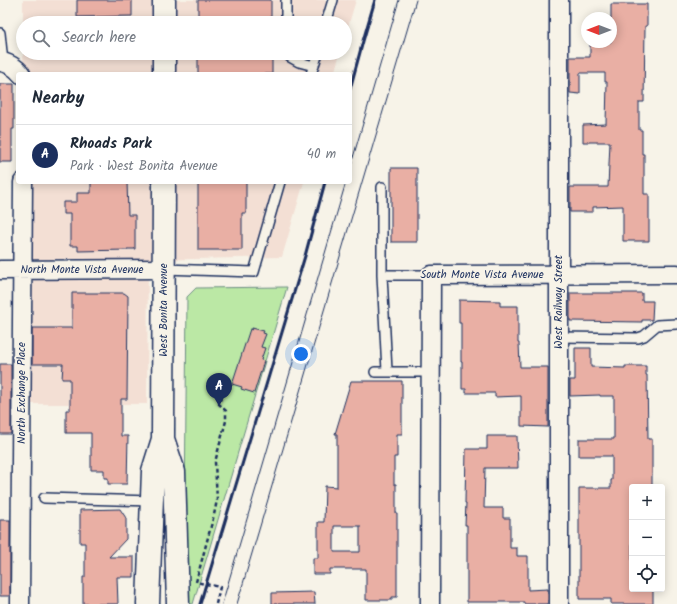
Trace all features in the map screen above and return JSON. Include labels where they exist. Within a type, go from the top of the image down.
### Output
[{"type":"main road","points":[[164,0],[164,16]]},
{"type":"main road","points":[[164,60],[164,72]]},
{"type":"main road","name":"West Bonita Avenue","points":[[148,604],[153,471],[163,439],[164,184]]},
{"type":"main road","name":"West Bonita Avenue","points":[[163,439],[174,472],[178,604]]},
{"type":"street","name":"West Railway Street","points":[[559,0],[559,604]]},
{"type":"street","points":[[1,62],[20,72]]},
{"type":"street","name":"North Exchange Place","points":[[20,604],[23,184]]},
{"type":"street","name":"North Monte Vista Avenue","points":[[0,270],[164,270]]},
{"type":"street","name":"South Monte Vista Avenue","points":[[431,275],[677,274]]},
{"type":"street","points":[[430,604],[431,275]]},
{"type":"lane","points":[[286,0],[286,16]]},
{"type":"lane","points":[[328,16],[333,0]]},
{"type":"lane","points":[[0,33],[1,62]]},
{"type":"lane","points":[[294,60],[313,70],[316,60]]},
{"type":"lane","points":[[164,270],[254,272],[279,184]]},
{"type":"lane","points":[[382,188],[382,275],[387,371]]},
{"type":"lane","name":"South Monte Vista Avenue","points":[[382,275],[431,275]]},
{"type":"lane","points":[[559,337],[638,338],[644,336],[659,324],[677,324]]},
{"type":"lane","points":[[375,372],[431,372]]},
{"type":"lane","points":[[44,498],[152,501]]},
{"type":"path","points":[[216,604],[220,588],[196,582],[213,522],[217,500],[216,462],[226,421],[226,411],[219,404],[224,389]]},
{"type":"shaded area","points":[[23,0],[356,0],[351,16],[23,16]]},
{"type":"shaded area","points":[[23,60],[338,60],[335,72],[24,72]]},
{"type":"shaded area","points":[[25,184],[303,184],[282,257],[148,260],[147,404],[28,404]]},
{"type":"green space","points":[[287,287],[193,604],[189,604],[185,514],[187,297],[196,288]]},
{"type":"building","points":[[77,0],[132,0],[132,16],[77,16]]},
{"type":"building","points":[[198,0],[271,0],[271,16],[198,16]]},
{"type":"building","points":[[611,4],[647,4],[647,26],[645,26],[644,102],[639,102],[639,130],[642,130],[642,154],[644,154],[644,194],[649,194],[649,241],[623,241],[623,206],[593,207],[593,212],[570,212],[570,187],[608,187],[610,142],[583,142],[583,125],[606,124],[607,82],[605,82],[605,73],[580,73],[580,94],[570,93],[570,57],[590,57],[590,48],[617,48],[617,12],[611,12]]},
{"type":"building","points":[[198,60],[272,60],[272,72],[198,72]]},
{"type":"building","points":[[0,84],[14,84],[12,162],[0,162]]},
{"type":"building","points":[[391,168],[417,168],[417,242],[391,242]]},
{"type":"building","points":[[91,184],[127,184],[128,215],[135,215],[135,249],[78,251],[78,246],[70,246],[70,214],[63,214],[63,202],[77,202],[77,193],[91,193]]},
{"type":"building","points":[[198,184],[246,184],[246,213],[242,213],[242,250],[198,250]]},
{"type":"building","points":[[72,293],[124,293],[128,296],[127,399],[121,399],[121,436],[128,436],[127,484],[108,484],[108,478],[104,478],[104,470],[91,470],[91,433],[66,433],[66,410],[70,410],[70,379],[62,379],[63,364],[32,364],[32,328],[72,328]]},
{"type":"building","points":[[570,293],[642,293],[642,301],[653,301],[652,320],[642,320],[642,322],[570,321]]},
{"type":"building","points":[[459,300],[500,301],[500,306],[518,306],[518,343],[520,367],[548,367],[548,427],[521,426],[521,396],[495,397],[495,393],[466,393],[466,389],[462,389],[461,323],[459,323]]},
{"type":"building","points":[[252,328],[264,331],[263,333],[266,334],[261,347],[265,348],[261,360],[264,361],[254,393],[241,389],[242,387],[232,384],[250,329],[252,330]]},
{"type":"building","points":[[575,348],[591,348],[591,367],[625,368],[625,366],[646,366],[648,439],[652,439],[652,484],[629,484],[629,592],[653,592],[653,604],[611,604],[611,599],[579,599],[579,488],[611,488],[612,456],[579,456],[579,439],[614,439],[614,396],[570,396],[570,380],[575,380]]},
{"type":"building","points":[[0,364],[11,364],[11,434],[0,434]]},
{"type":"building","points":[[351,381],[402,381],[402,434],[397,434],[397,457],[394,457],[394,484],[396,484],[397,513],[397,597],[392,597],[392,600],[366,600],[366,569],[330,569],[330,574],[313,574],[313,558],[318,558],[318,522],[324,522],[325,486],[337,487],[337,434],[335,434]],"holes":[[[334,526],[360,526],[360,552],[334,552]]]},
{"type":"building","points":[[487,436],[517,436],[518,468],[485,468],[484,508],[503,508],[503,518],[510,518],[510,548],[517,548],[517,556],[528,556],[528,590],[548,589],[548,604],[524,604],[524,602],[467,602],[467,525],[465,525],[466,449],[487,449]]},
{"type":"building","points":[[120,509],[126,518],[126,539],[109,557],[134,557],[134,577],[117,577],[118,604],[83,604],[85,543],[80,543],[80,510]]},
{"type":"building","points":[[0,520],[10,520],[10,596],[0,596]]},
{"type":"building","points":[[314,592],[315,604],[272,604],[272,593]]},
{"type":"tram line","points":[[352,161],[399,0]]},
{"type":"tram line","points":[[237,604],[416,0]]},
{"type":"tram line","points":[[222,604],[345,184]]},
{"type":"railway","points":[[352,82],[375,0]]},
{"type":"railway","points":[[200,604],[305,256],[324,184]]},
{"type":"place","name":"Rhoads Park","points":[[219,406]]}]
